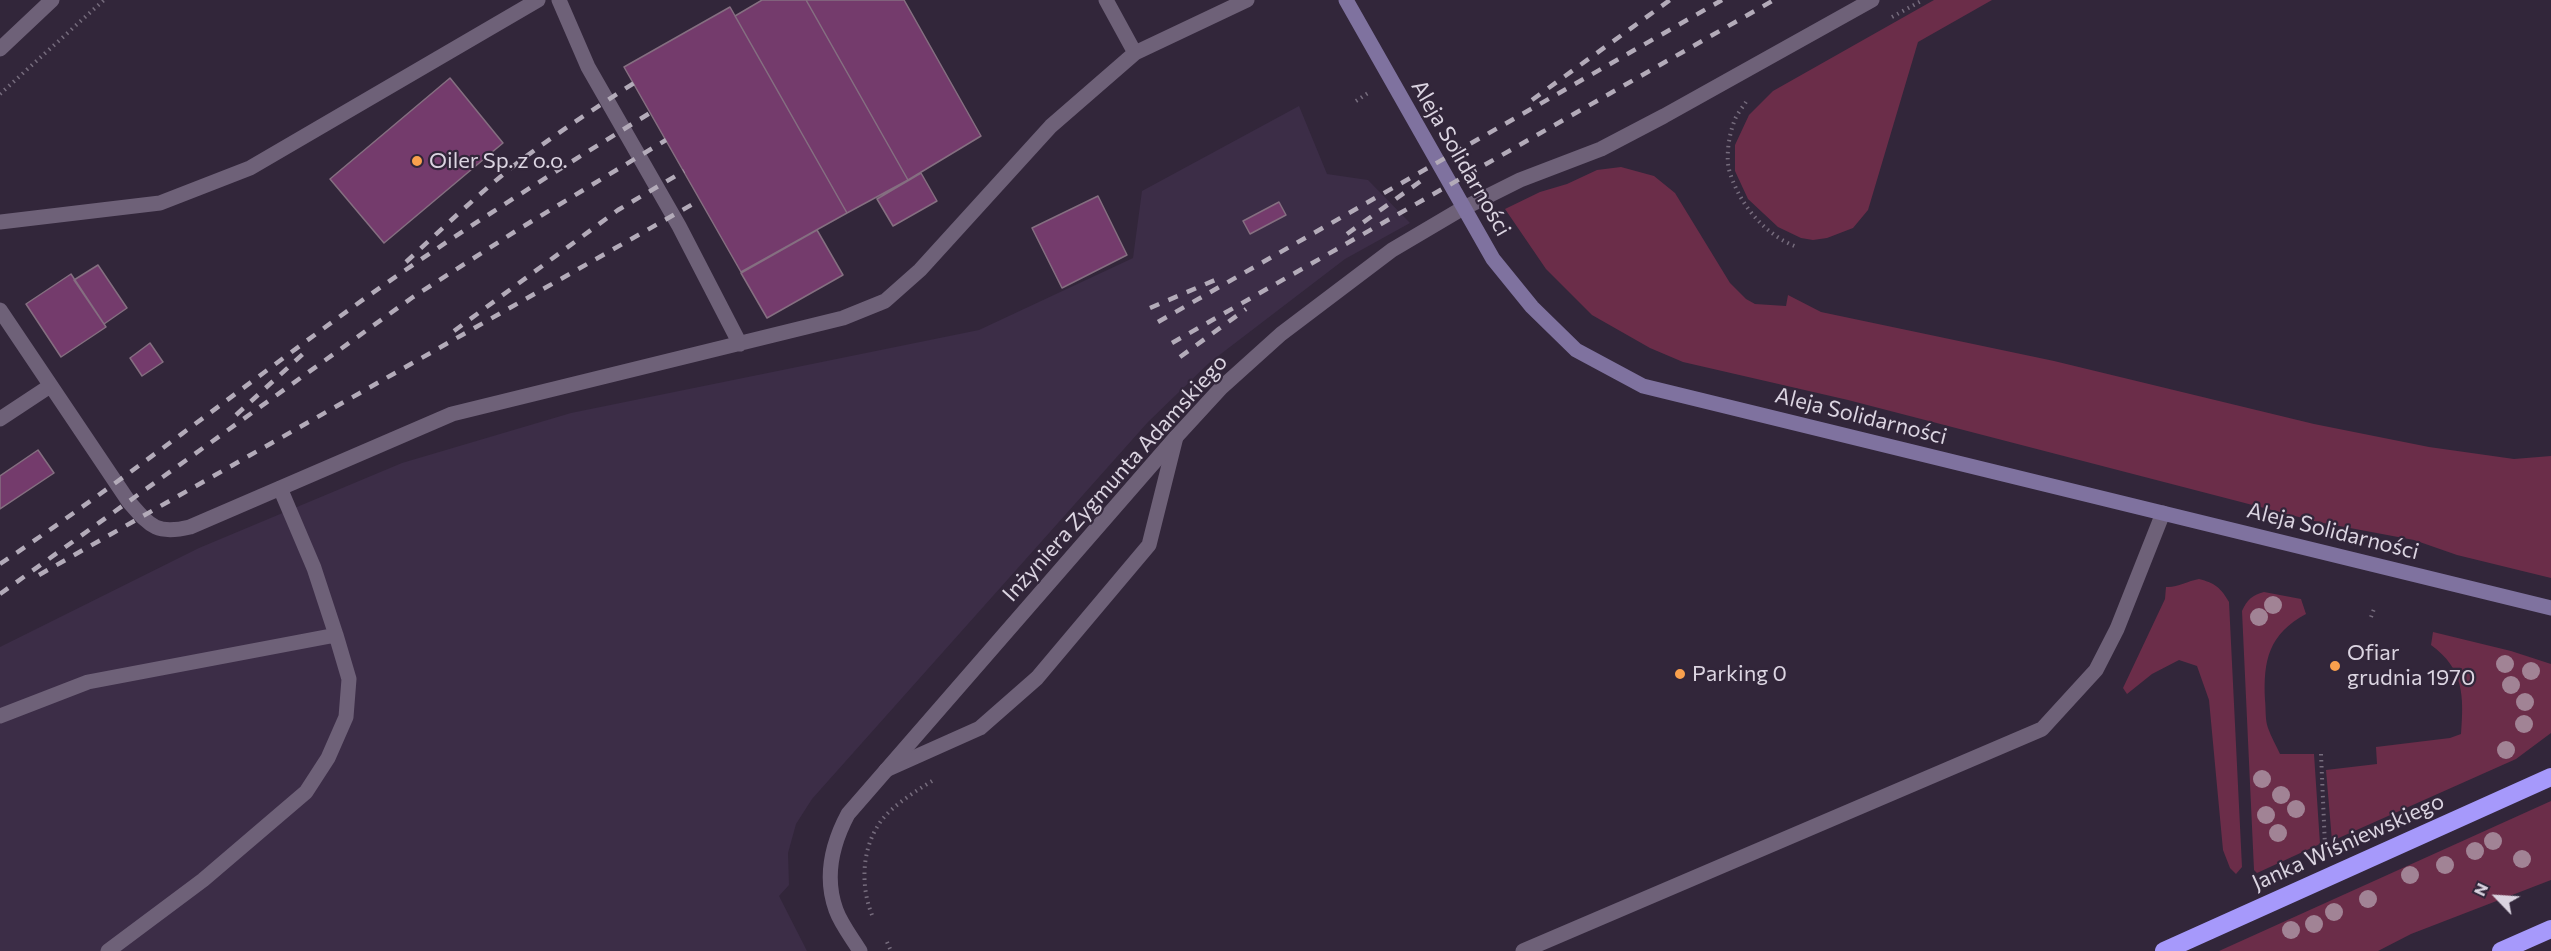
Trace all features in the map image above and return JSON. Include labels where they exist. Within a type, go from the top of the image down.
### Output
[{"type":"highway","name":"Janka Wiśniewskiego","points":[[2164,951],[2551,777]]},
{"type":"highway","points":[[2501,951],[2551,929]]},
{"type":"street","points":[[0,49],[52,0]]},
{"type":"street","points":[[0,222],[160,203],[250,168],[538,0]]},
{"type":"street","points":[[559,0],[588,67],[679,226],[741,344]]},
{"type":"street","points":[[1106,0],[1135,53]]},
{"type":"street","points":[[0,310],[129,502],[156,528],[170,532],[190,527],[452,414],[843,318],[885,301],[920,270],[1051,126],[1135,53],[1247,0]]},
{"type":"street","name":"Aleja Solidarności","points":[[1346,0],[1493,260],[1532,307],[1576,350],[1643,386],[2551,608]]},
{"type":"street","name":"Inżyniera Zygmunta Adamskiego","points":[[860,951],[836,911],[831,886],[831,853],[838,832],[848,814],[1221,388],[1281,334],[1392,250],[1458,211],[1520,180],[1601,149],[1872,0]]},
{"type":"street","points":[[0,419],[50,386]]},
{"type":"street","points":[[886,770],[980,728],[1037,678],[1149,545],[1176,437]]},
{"type":"street","points":[[108,951],[203,880],[306,792],[328,758],[346,717],[349,679],[314,568],[280,488]]},
{"type":"street","points":[[1523,951],[2042,729],[2096,670],[2117,629],[2163,513]]},
{"type":"street","points":[[0,716],[88,682],[336,635]]},
{"type":"path","points":[[0,94],[104,0]]},
{"type":"path","points":[[1882,23],[1923,0]]},
{"type":"path","points":[[1750,97],[1734,120],[1728,151],[1729,171],[1752,214],[1770,234],[1797,247]]},
{"type":"path","points":[[2371,617],[2374,609]]},
{"type":"path","points":[[2321,754],[2325,846]]},
{"type":"shaded area","points":[[1934,0],[1992,0],[1918,42],[1868,210],[1853,228],[1827,238],[1813,240],[1801,238],[1778,227],[1748,199],[1735,171],[1735,145],[1749,115],[1773,91]]},
{"type":"shaded area","points":[[1299,106],[1327,174],[1368,180],[1410,223],[1345,259],[1209,363],[1148,422],[812,799],[796,824],[788,853],[789,885],[779,896],[807,951],[0,951],[0,647],[199,548],[402,463],[571,413],[979,330],[1133,258],[1142,191]]},
{"type":"shaded area","points":[[1621,167],[1654,176],[1675,193],[1730,283],[1746,299],[1755,304],[1786,306],[1788,295],[1821,312],[2054,361],[2314,424],[2429,447],[2514,459],[2551,456],[2551,578],[2457,555],[2414,540],[2318,522],[1848,400],[1683,362],[1650,348],[1592,315],[1546,269],[1505,209],[1540,192],[1567,184],[1597,170]]},
{"type":"shaded area","points":[[2199,579],[2217,587],[2229,602],[2242,867],[2236,874],[2230,868],[2223,850],[2209,700],[2197,666],[2179,660],[2152,674],[2127,694],[2123,688],[2165,599],[2166,587]]},
{"type":"shaded area","points":[[2264,592],[2301,599],[2306,614],[2284,630],[2271,649],[2265,672],[2266,722],[2280,754],[2314,754],[2320,844],[2257,873],[2254,870],[2242,611],[2250,598]]},
{"type":"shaded area","points":[[2433,632],[2511,651],[2551,664],[2551,733],[2516,759],[2332,841],[2326,770],[2377,764],[2376,747],[2450,738],[2461,734],[2460,684],[2450,664],[2431,645]]},
{"type":"shaded area","points":[[2551,801],[2551,880],[2411,934],[2378,951],[2219,951]]},
{"type":"building","points":[[762,0],[806,0],[908,180],[847,213],[735,16]]},
{"type":"building","points":[[806,0],[904,0],[981,136],[908,180]]},
{"type":"building","points":[[730,7],[847,213],[741,272],[624,67]]},
{"type":"building","name":"Oiler Sp. z o.o.","points":[[450,78],[503,143],[384,243],[330,179]]},
{"type":"building","points":[[921,173],[937,201],[893,226],[877,199]]},
{"type":"building","points":[[1098,196],[1127,255],[1062,288],[1032,228]]},
{"type":"building","points":[[1279,202],[1286,215],[1250,234],[1243,221]]},
{"type":"building","points":[[817,230],[843,275],[767,318],[741,273]]},
{"type":"building","points":[[98,265],[127,308],[104,324],[74,280]]},
{"type":"building","points":[[71,274],[106,327],[61,357],[26,304]]},
{"type":"building","points":[[150,343],[163,362],[142,376],[130,358]]},
{"type":"building","points":[[38,450],[54,473],[0,509],[0,476]]},
{"type":"railway","points":[[1532,100],[1670,0]]},
{"type":"railway","points":[[1158,322],[1722,0]]},
{"type":"railway","points":[[1172,343],[1774,0]]},
{"type":"railway","points":[[406,262],[516,164],[559,132],[634,83]]},
{"type":"railway","points":[[0,564],[91,501],[312,336],[429,254],[650,113]]},
{"type":"railway","points":[[0,594],[413,297],[519,229],[666,140]]},
{"type":"railway","points":[[454,331],[618,210],[684,171]]},
{"type":"railway","points":[[1347,234],[1425,178]]},
{"type":"railway","points":[[39,575],[700,200]]},
{"type":"railway","points":[[1150,308],[1222,277]]},
{"type":"railway","points":[[1180,357],[1246,309]]},
{"type":"railway","points":[[236,415],[305,352]]},
{"type":"place","name":"Oiler Sp. z o.o.","points":[[417,161]]},
{"type":"place","name":"Ofiar grudnia 1970","points":[[2335,666]]},
{"type":"place","name":"Parking 0","points":[[1680,674]]}]
